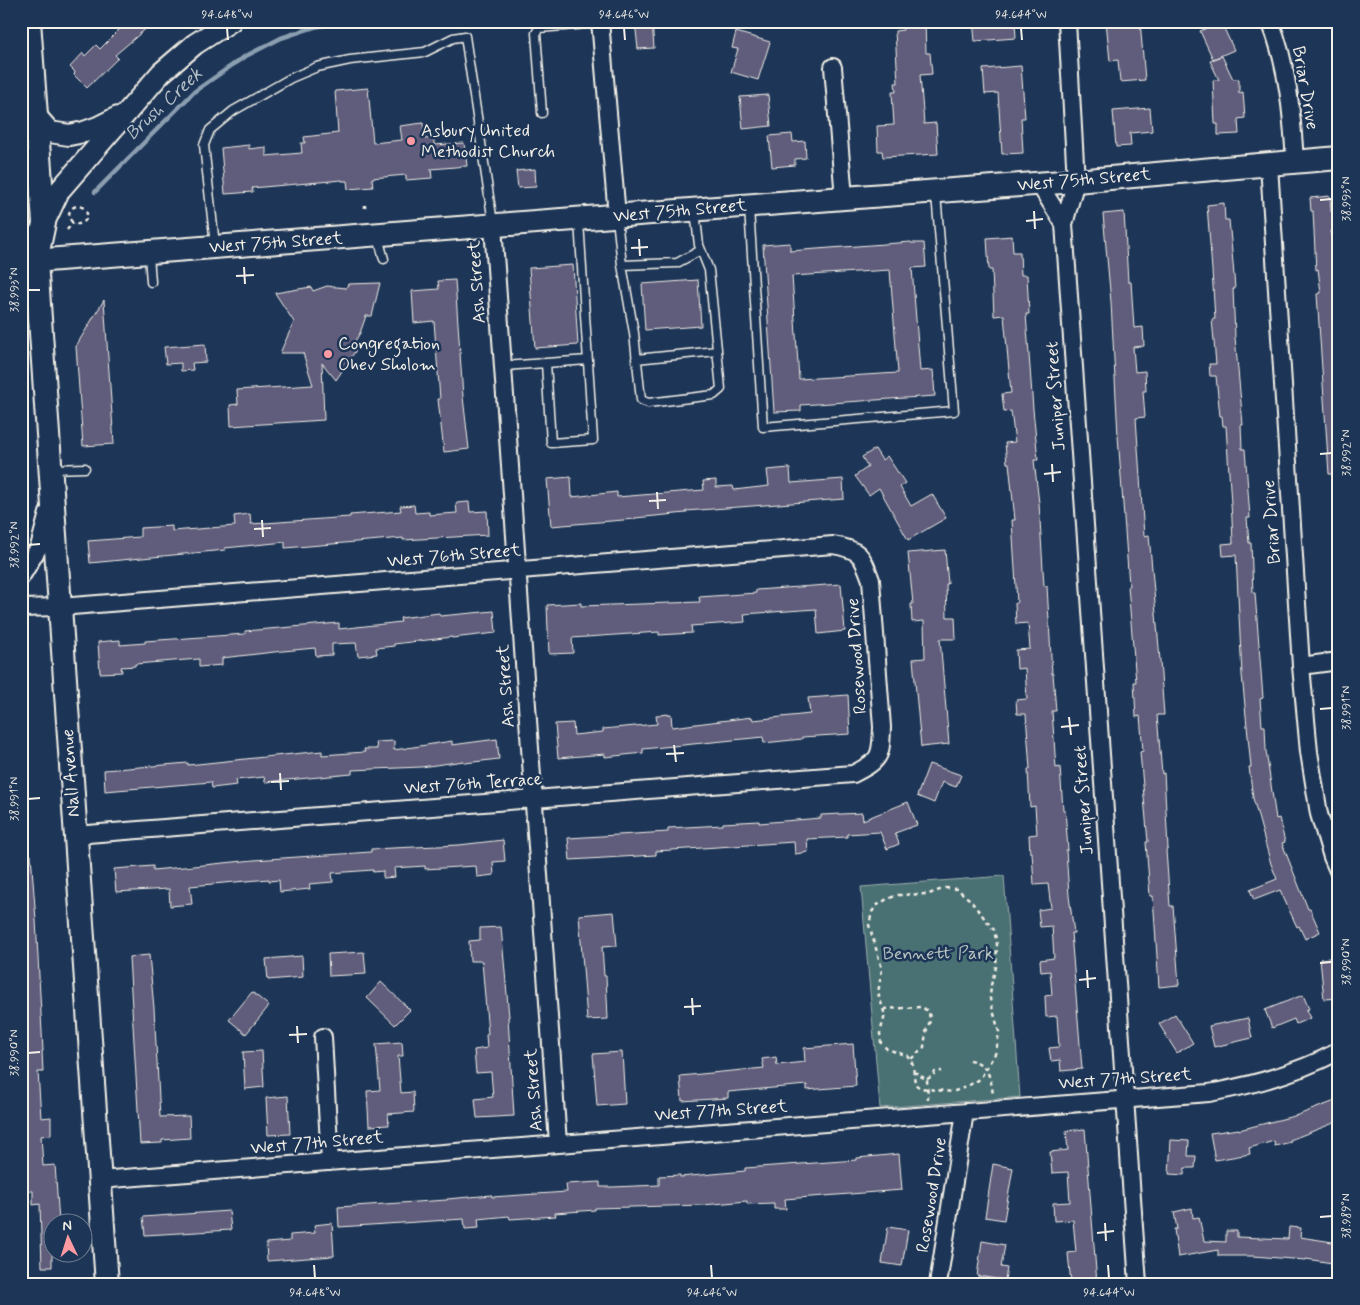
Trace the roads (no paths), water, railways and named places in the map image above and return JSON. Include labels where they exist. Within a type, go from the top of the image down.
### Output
[{"type":"main road","name":"Nall Avenue","points":[[29,21],[44,223],[29,262]]},
{"type":"main road","name":"West 75th Street","points":[[29,262],[1039,184],[1339,158]]},
{"type":"main road","name":"Nall Avenue","points":[[21,231],[29,262],[50,469],[106,1284]]},
{"type":"street","points":[[44,223],[59,191],[172,62],[195,44],[231,21]]},
{"type":"street","name":"Juniper Street","points":[[1067,21],[1076,181],[1064,224],[1125,1099],[1140,1283]]},
{"type":"street","name":"Briar Drive","points":[[1270,21],[1285,69],[1292,118],[1295,162]]},
{"type":"street","points":[[600,22],[617,216]]},
{"type":"street","points":[[833,67],[844,198]]},
{"type":"street","points":[[36,116],[50,132],[69,135],[98,127],[124,115]]},
{"type":"street","name":"Briar Drive","points":[[1269,164],[1301,666],[1309,752],[1319,814],[1339,873]]},
{"type":"street","name":"Juniper Street","points":[[1039,184],[1064,224]]},
{"type":"street","name":"Ash Street","points":[[493,226],[558,1144]]},
{"type":"street","points":[[21,577],[39,547],[52,494]]},
{"type":"street","name":"West 76th Street","points":[[21,608],[60,607],[833,545],[851,548]]},
{"type":"street","name":"Rosewood Drive","points":[[851,548],[864,559],[872,580],[882,727],[881,751],[871,765]]},
{"type":"street","points":[[1301,666],[1339,661]]},
{"type":"street","name":"West 76th Terrace","points":[[75,835],[853,774],[871,765]]},
{"type":"street","points":[[322,1037],[330,1162]]},
{"type":"street","name":"West 77th Street","points":[[99,1180],[1210,1093],[1240,1088],[1280,1076],[1339,1052]]},
{"type":"street","name":"Rosewood Drive","points":[[938,1284],[965,1112]]},
{"type":"lane","points":[[542,113],[536,33],[539,28],[600,22]]},
{"type":"lane","points":[[216,247],[204,145],[210,130],[233,111],[291,78],[317,67],[350,60],[425,52],[453,38],[465,36],[493,226]]},
{"type":"lane","points":[[749,205],[763,427],[954,411],[935,192]]},
{"type":"lane","points":[[617,216],[622,265],[634,333],[641,400],[648,403],[714,395],[721,390],[709,270],[701,250],[694,210]]},
{"type":"lane","points":[[546,363],[551,443],[593,440],[579,219]]},
{"type":"lane","points":[[378,235],[384,259]]},
{"type":"lane","points":[[622,265],[677,263],[701,250]]},
{"type":"lane","points":[[149,252],[151,282]]},
{"type":"lane","points":[[636,359],[717,351]]},
{"type":"lane","points":[[504,366],[588,360]]},
{"type":"lane","points":[[50,469],[85,468]]},
{"type":"waterway","name":"Brush Creek","points":[[95,192],[195,91],[244,57],[281,38],[314,27],[346,21]]},
{"type":"place","name":"Asbury United Methodist Church","points":[[411,141]]},
{"type":"place","name":"Congregation Ohev Sholom","points":[[328,354]]},
{"type":"park label","name":"Bennett Park","points":[[938,954]]}]
